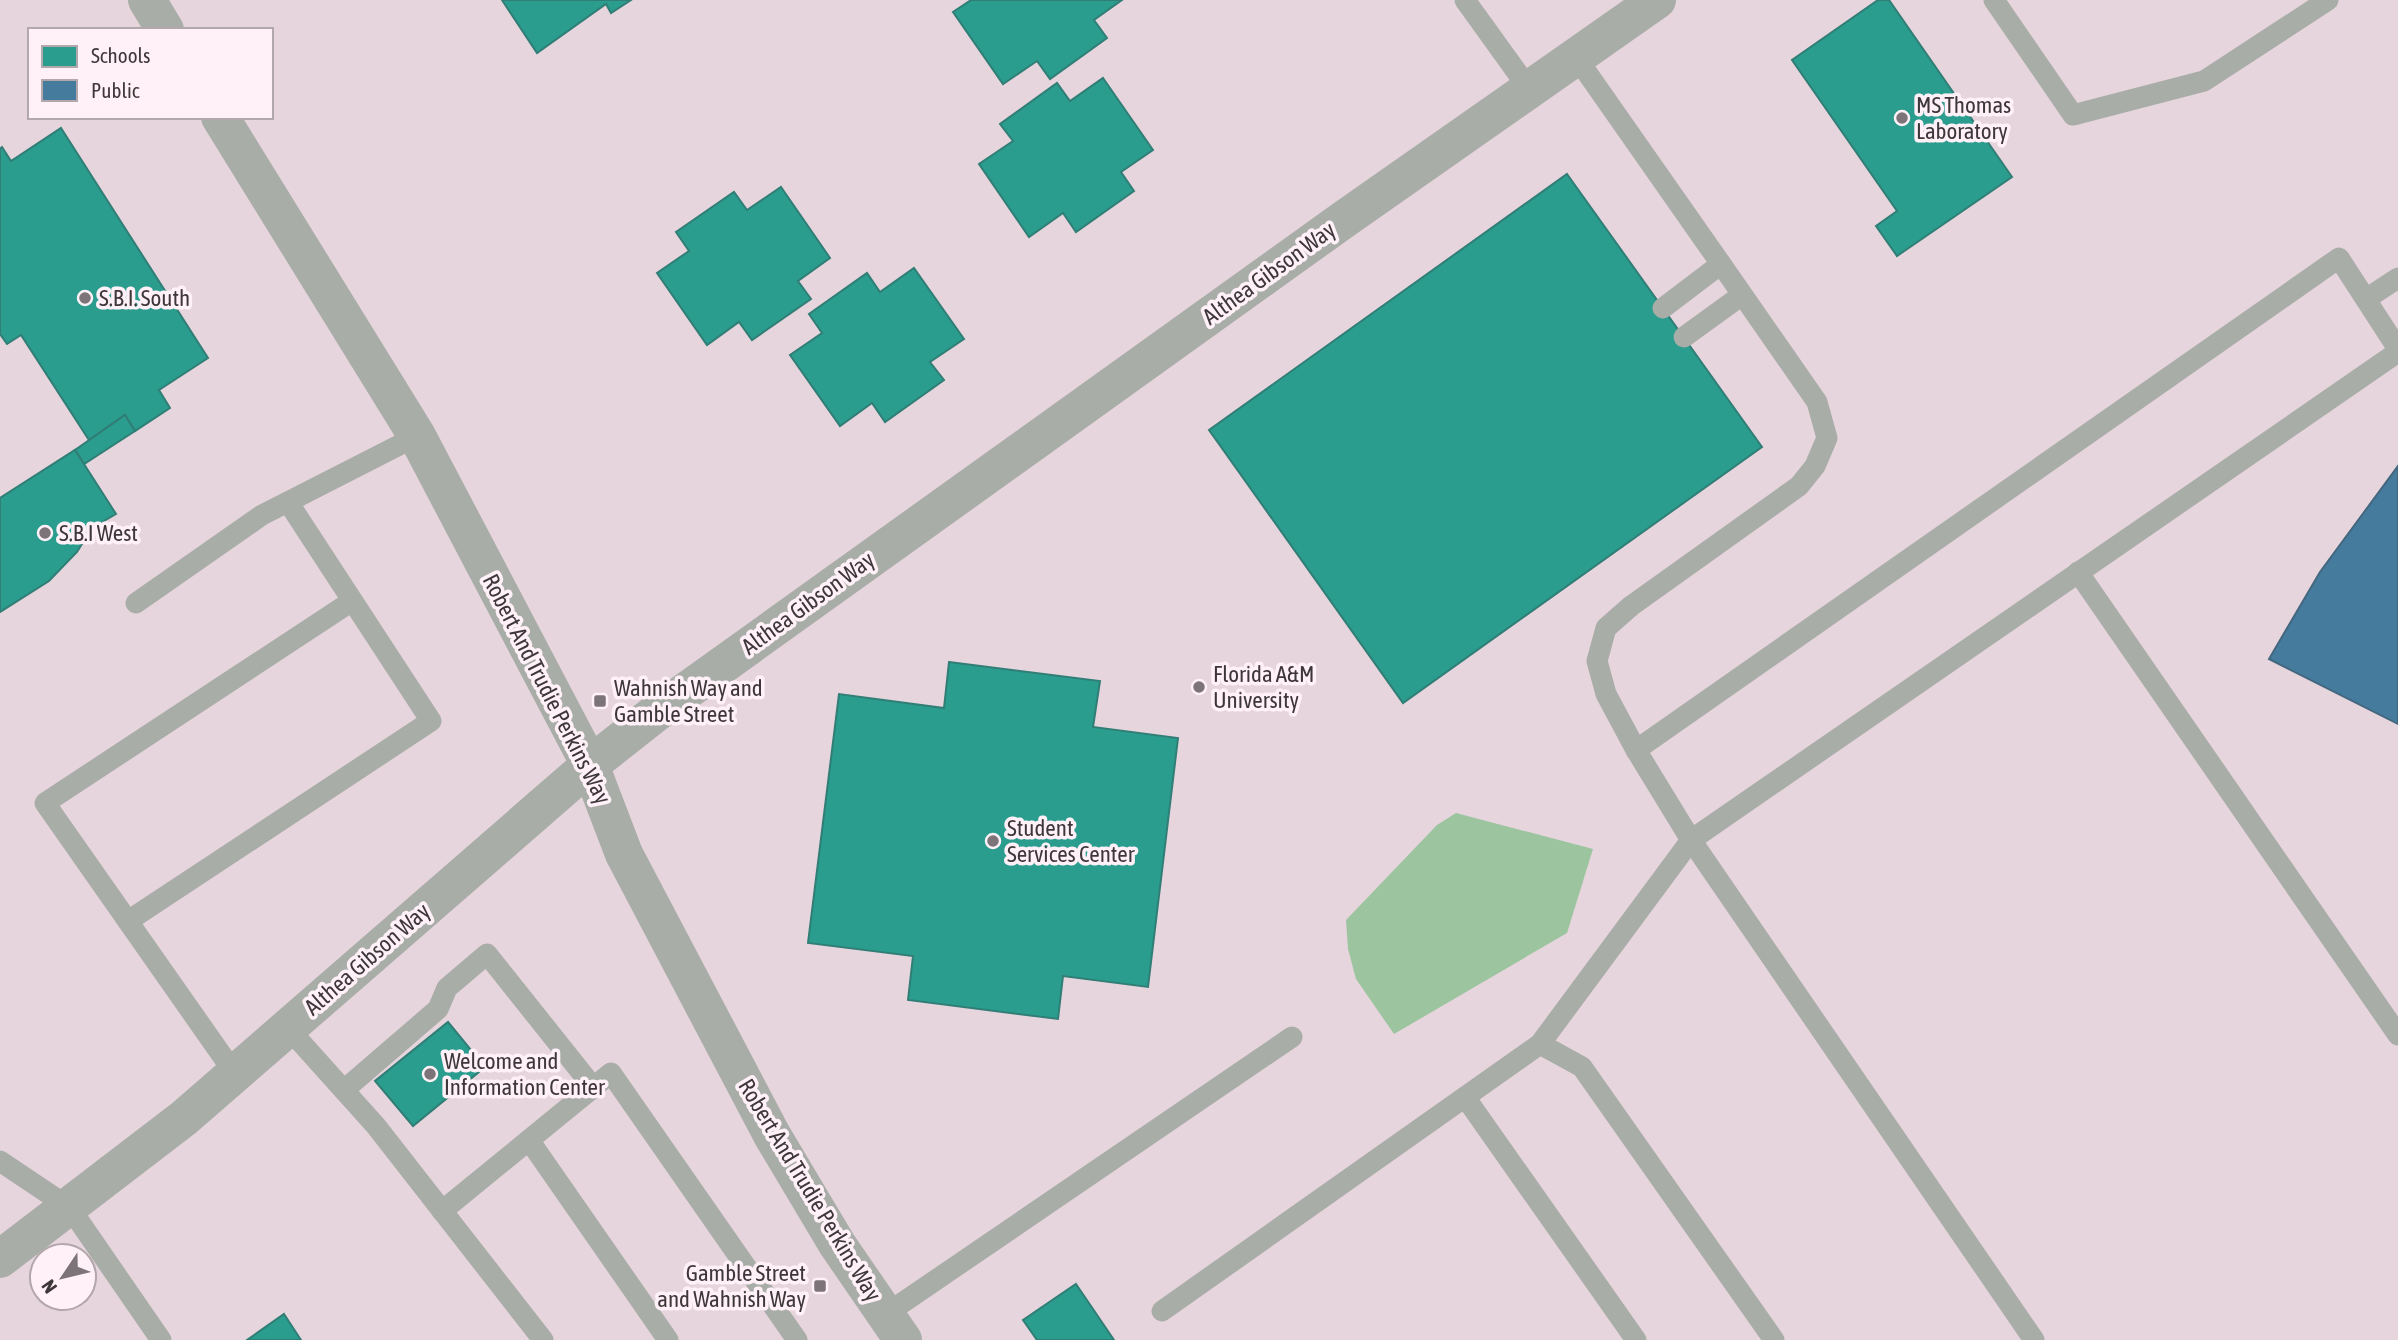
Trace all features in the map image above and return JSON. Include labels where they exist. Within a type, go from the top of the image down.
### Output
[{"type":"street","points":[[147,0],[164,28]]},
{"type":"street","name":"Althea Gibson Way","points":[[0,1259],[184,1118],[590,765],[657,712],[817,595],[1657,0]]},
{"type":"street","name":"Robert And Trudie Perkins Way","points":[[221,119],[417,436],[590,765],[624,854],[772,1135],[837,1244],[894,1327]]},
{"type":"lane","points":[[1465,0],[1529,89]]},
{"type":"lane","points":[[1994,0],[2073,115],[2204,81],[2328,0]]},
{"type":"lane","points":[[1576,57],[1817,402],[1827,438],[1815,466],[1799,486],[1631,606],[1606,628],[1597,661],[1606,694],[1636,750],[1691,840],[2034,1340]]},
{"type":"lane","points":[[1162,1311],[1540,1044],[1691,840],[2398,350],[2339,258],[1636,750]]},
{"type":"lane","points":[[1663,308],[1721,264]]},
{"type":"lane","points":[[2366,299],[2398,278]]},
{"type":"lane","points":[[1684,337],[1742,295]]},
{"type":"lane","points":[[136,603],[262,514],[417,436]]},
{"type":"lane","points":[[128,921],[432,721],[288,502]]},
{"type":"lane","points":[[2078,572],[2398,1035]]},
{"type":"lane","points":[[235,1074],[45,803],[352,601]]},
{"type":"lane","points":[[344,1090],[438,1009],[447,988],[487,954],[593,1087]]},
{"type":"lane","points":[[288,1028],[376,1126],[543,1340]]},
{"type":"lane","points":[[894,1327],[1292,1037]]},
{"type":"lane","points":[[1540,1044],[1582,1067],[1774,1340]]},
{"type":"lane","points":[[442,1211],[611,1073],[797,1340]]},
{"type":"lane","points":[[1465,1097],[1636,1340]]},
{"type":"lane","points":[[529,1140],[668,1340]]},
{"type":"lane","points":[[0,1161],[70,1208],[161,1340]]},
{"type":"shaded area","name":"Florida A&M University","points":[[0,0],[2398,0],[2398,1340],[0,1340]]},
{"type":"shaded area","points":[[1456,813],[1593,849],[1567,933],[1394,1034],[1356,979],[1348,949],[1346,920],[1437,825]]},
{"type":"building: Schools","points":[[502,0],[631,0],[611,13],[606,4],[537,53]]},
{"type":"building: Schools","points":[[971,0],[1122,0],[1094,20],[1107,38],[1050,79],[1037,61],[1003,84],[953,12]]},
{"type":"building: Schools","name":"MS Thomas Laboratory","points":[[1878,0],[1889,0],[2012,177],[1897,256],[1876,226],[1897,211],[1792,60]]},
{"type":"building: Schools","points":[[1103,78],[1153,150],[1121,172],[1134,191],[1076,232],[1063,213],[1029,237],[979,164],[1013,141],[1000,124],[1057,83],[1070,101]]},
{"type":"building: Schools","name":"S.B.I. South","points":[[61,128],[208,358],[159,390],[170,408],[135,431],[125,415],[89,440],[21,335],[7,344],[0,334],[0,149],[2,147],[11,161]]},
{"type":"building: Schools","points":[[1567,174],[1762,447],[1403,703],[1209,430]]},
{"type":"building: Schools","points":[[781,187],[830,258],[798,281],[811,299],[752,340],[739,322],[707,345],[657,273],[689,251],[676,232],[734,192],[747,210]]},
{"type":"building: Schools","points":[[914,268],[964,339],[930,362],[944,380],[885,422],[872,403],[840,426],[790,355],[822,333],[809,314],[867,273],[880,292]]},
{"type":"building: Schools","points":[[125,415],[135,431],[84,464],[75,450]]},
{"type":"building: Schools","name":"S.B.I West","points":[[75,450],[116,514],[92,528],[77,552],[49,581],[0,612],[0,498]]},
{"type":"building: Schools","name":"Student Services Center","points":[[949,662],[1100,681],[1093,727],[1178,738],[1148,987],[1063,976],[1058,1019],[908,1000],[913,956],[808,943],[839,694],[944,708]]},
{"type":"building: Schools","name":"Welcome and Information Center","points":[[448,1022],[485,1067],[413,1126],[375,1081]]},
{"type":"building: Schools","points":[[1076,1284],[1114,1340],[1037,1340],[1023,1320]]},
{"type":"building: Schools","points":[[284,1314],[301,1340],[247,1340]]},
{"type":"building: Public","points":[[2398,466],[2398,724],[2269,659],[2320,572]]},
{"type":"place","name":"MS Thomas Laboratory","points":[[1902,118]]},
{"type":"place","name":"S.B.I. South","points":[[85,298]]},
{"type":"place","name":"S.B.I West","points":[[45,533]]},
{"type":"place","name":"Florida A&M University","points":[[1199,687]]},
{"type":"place","name":"Wahnish Way and Gamble Street","points":[[600,701]]},
{"type":"place","name":"Student Services Center","points":[[993,841]]},
{"type":"place","name":"Welcome and Information Center","points":[[430,1074]]},
{"type":"place","name":"Gamble Street and Wahnish Way","points":[[820,1286]]}]
